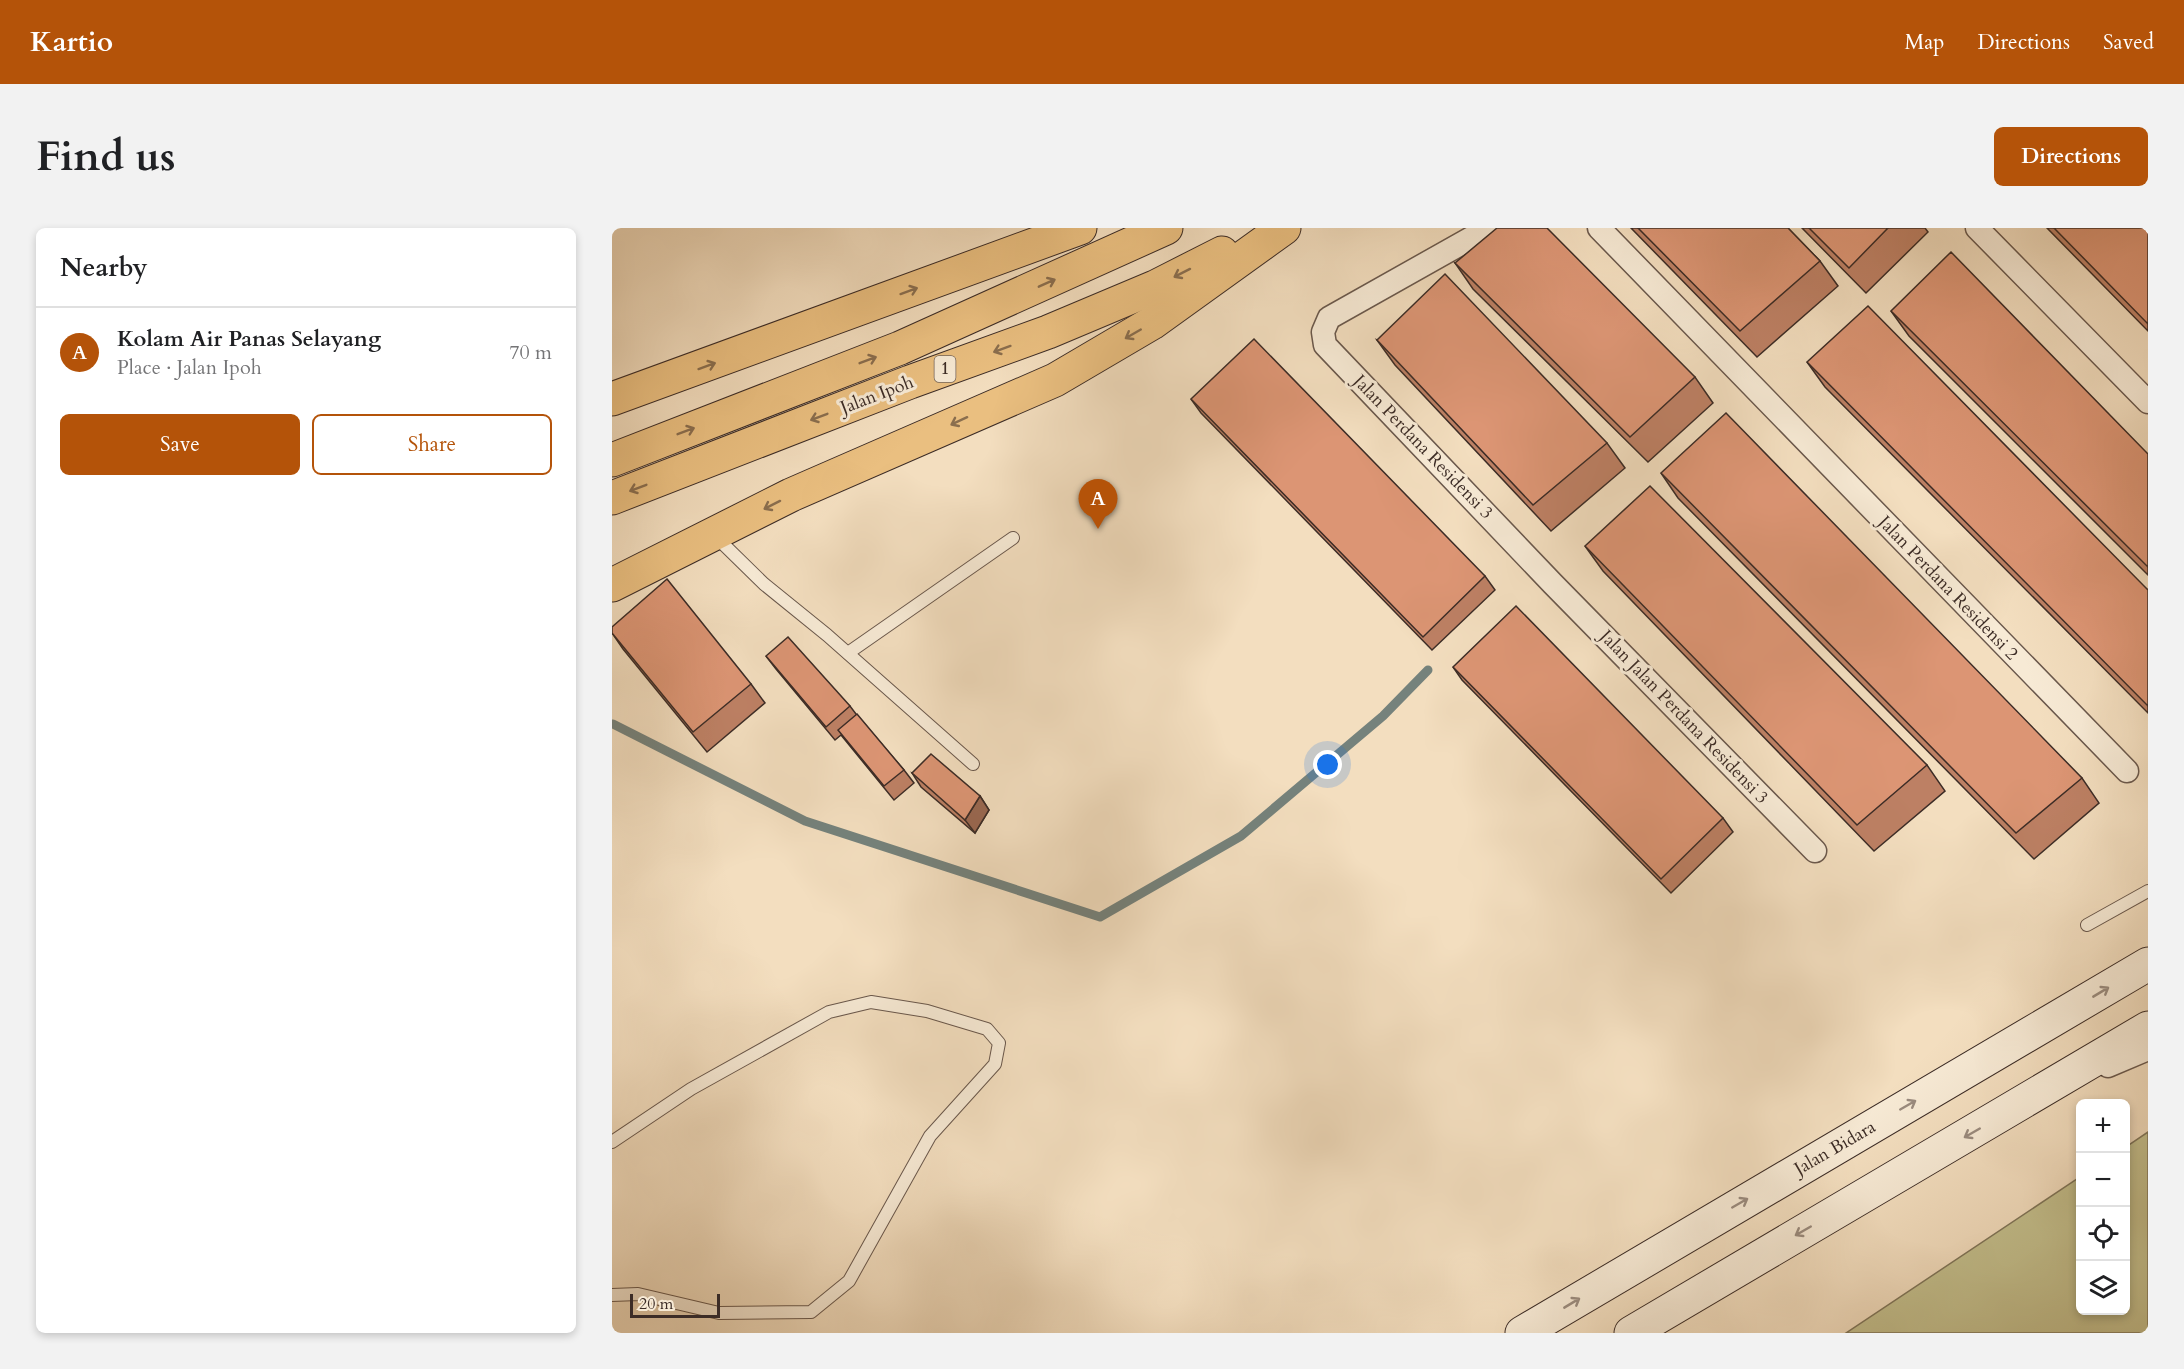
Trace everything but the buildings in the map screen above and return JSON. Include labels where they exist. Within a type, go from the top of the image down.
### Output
[{"type":"highway","points":[[612,399],[1080,228]]},
{"type":"highway","name":"Jalan Ipoh","points":[[612,460],[900,348],[1166,228]]},
{"type":"highway","name":"Jalan Ipoh","points":[[612,498],[910,382],[1048,332],[1155,287],[1271,228]]},
{"type":"highway","points":[[612,585],[790,495],[1055,380],[1152,323],[1284,228]]},
{"type":"main road","name":"Jalan Bidara","points":[[1522,1333],[2148,964]]},
{"type":"main road","points":[[1630,1333],[2148,1028]]},
{"type":"street","name":"Jalan Perdana Residensi 3","points":[[1489,228],[1329,318],[1323,332],[1325,345],[1531,558],[1553,584]]},
{"type":"street","name":"Jalan Perdana Residensi 2","points":[[1599,228],[1769,406],[2127,771]]},
{"type":"street","points":[[1977,228],[2148,402]]},
{"type":"street","name":"Jalan Jalan Perdana Residensi 3","points":[[1553,584],[1815,850]]},
{"type":"street","points":[[2016,1107],[2148,1049]]},
{"type":"lane","points":[[713,534],[764,584],[848,653],[973,764]]},
{"type":"lane","points":[[848,653],[1013,538]]},
{"type":"lane","points":[[2087,925],[2148,891]]},
{"type":"lane","points":[[612,1142],[691,1089],[829,1012],[871,1002],[927,1011],[987,1029],[999,1043],[995,1064],[930,1136],[849,1281],[811,1312],[719,1313],[639,1294],[612,1295]]},
{"type":"shaded area","points":[[2148,1132],[2148,1333],[1846,1333],[2076,1180],[2076,1315],[2130,1315],[2130,1144]]},
{"type":"waterway","points":[[613,724],[805,821],[1100,917],[1241,836],[1383,716],[1428,670]]},
{"type":"place","name":"Kolam Air Panas Selayang","points":[[1098,529]]}]
